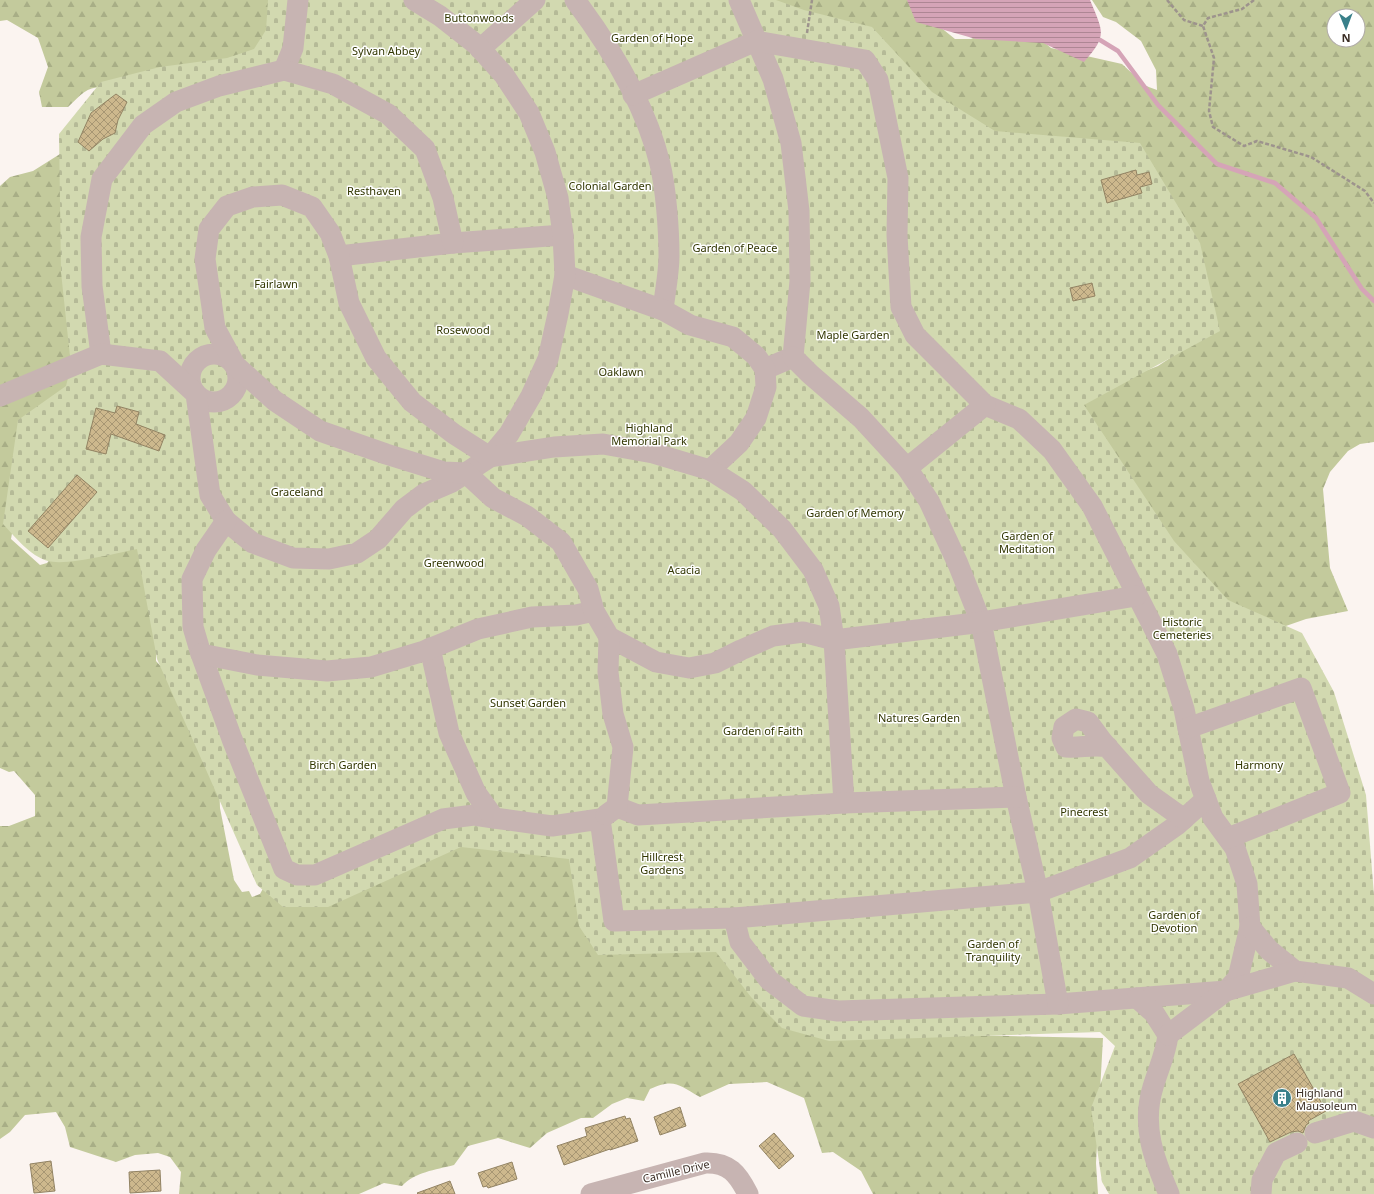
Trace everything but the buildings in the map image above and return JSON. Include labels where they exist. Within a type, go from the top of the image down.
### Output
[{"type":"street","points":[[284,70],[293,48],[298,0]]},
{"type":"street","points":[[226,522],[206,550],[192,579],[193,627],[200,654],[232,739],[284,868],[297,875],[315,875],[443,819],[474,815],[552,826],[600,819],[617,807],[623,747],[613,714],[608,672],[609,637],[594,611],[588,589],[560,542],[527,516],[493,498],[466,473],[444,472],[320,431],[275,401],[230,359],[219,354],[207,355],[200,358],[191,371],[192,387],[196,394],[210,495],[226,522],[253,543],[293,558],[329,558],[357,554],[378,539],[404,509],[424,494],[452,482],[466,473],[490,457],[509,434],[531,396],[548,359],[565,275],[563,235],[556,191],[544,152],[529,113],[504,75],[480,49],[440,16],[414,0]]},
{"type":"street","points":[[480,49],[535,0]]},
{"type":"street","points":[[576,0],[599,31],[624,74],[648,128],[661,172],[669,256],[663,310]]},
{"type":"street","points":[[739,0],[773,79],[791,144],[799,212],[800,281],[793,357]]},
{"type":"street","points":[[633,95],[756,41],[804,51],[865,60],[878,80],[898,178],[897,235],[901,307],[916,335],[984,405],[1019,419],[1052,450],[1092,506],[1136,596],[1167,654],[1188,728],[1199,781],[1213,818],[1235,848],[1247,884],[1250,927],[1238,978],[1226,991],[1168,1034]]},
{"type":"street","points":[[101,354],[92,286],[91,237],[102,179],[143,125],[176,102],[219,86],[284,70],[333,84],[388,114],[425,149],[443,198],[453,243]]},
{"type":"street","points":[[0,396],[101,354],[160,362],[196,394],[210,402],[225,399],[231,395],[238,381],[235,365],[215,328],[205,259],[209,229],[227,206],[253,197],[282,195],[312,207],[330,233],[339,256],[349,303],[376,358],[412,402],[454,434],[490,457],[554,447],[603,444],[653,453],[710,470],[743,491],[782,528],[813,570],[829,606],[834,640],[844,803]]},
{"type":"street","points":[[339,256],[453,243],[563,235]]},
{"type":"street","points":[[565,275],[663,310],[690,325],[733,337],[756,356],[764,369],[766,388],[756,418],[739,443],[710,470]]},
{"type":"street","points":[[764,369],[793,357]]},
{"type":"street","points":[[793,357],[810,374],[862,418],[907,468],[929,501],[958,564],[981,622],[1016,797],[1038,892],[1058,1004]]},
{"type":"street","points":[[907,468],[984,405]]},
{"type":"street","points":[[609,637],[656,662],[689,668],[715,663],[773,636],[803,632],[834,640],[981,622],[1136,596]]},
{"type":"street","points":[[200,654],[257,665],[327,671],[371,667],[430,648],[478,629],[524,619],[576,615],[594,611]]},
{"type":"street","points":[[430,648],[449,733],[476,793],[494,818]]},
{"type":"street","points":[[1188,728],[1301,688],[1340,793],[1228,838]]},
{"type":"street","points":[[1108,747],[1149,794],[1184,819]]},
{"type":"street","points":[[617,807],[638,815],[844,803],[1016,797]]},
{"type":"street","points":[[600,819],[614,921],[734,918],[1038,892],[1130,858],[1184,819],[1206,799]]},
{"type":"street","points":[[734,918],[740,942],[769,980],[803,1006],[838,1012],[1058,1004],[1226,991],[1295,971],[1348,978],[1374,994]]},
{"type":"street","points":[[1250,927],[1269,950],[1295,971]]},
{"type":"street","points":[[1137,998],[1154,1013],[1168,1034],[1166,1047],[1152,1089],[1147,1127],[1155,1162],[1169,1194]]},
{"type":"street","points":[[1315,1133],[1354,1122],[1374,1128]]},
{"type":"street","points":[[1261,1194],[1262,1180],[1276,1153],[1297,1142]]},
{"type":"street","name":"Camille Drive","points":[[591,1194],[705,1163],[718,1162],[726,1166],[741,1179],[748,1194]]},
{"type":"path","points":[[804,51],[812,0]]},
{"type":"path","points":[[1167,0],[1184,20],[1203,26]]},
{"type":"path","points":[[1203,26],[1208,18],[1242,9],[1254,0]]},
{"type":"path","points":[[1203,26],[1214,58],[1210,111],[1214,127],[1244,146],[1257,141],[1311,157],[1365,191],[1374,203]]},
{"type":"green space","points":[[0,0],[294,0],[291,59],[110,88],[96,88],[87,91],[68,107],[42,107],[39,92],[48,67],[38,38],[7,20],[0,21]]},
{"type":"green space","name":"Highland Memorial Park","points":[[268,0],[776,0],[804,10],[872,27],[932,92],[995,131],[1140,143],[1200,243],[1220,331],[1084,405],[1174,541],[1228,600],[1302,633],[1334,692],[1366,795],[1374,895],[1374,1194],[1109,1194],[1102,1182],[1091,1108],[1115,1046],[1100,1032],[829,1041],[782,1028],[751,997],[716,952],[598,955],[579,926],[569,859],[461,847],[328,907],[283,907],[257,885],[157,659],[137,549],[67,562],[48,561],[41,559],[29,551],[3,524],[18,420],[66,386],[71,366],[61,272],[59,134],[101,82],[160,67],[227,58],[254,49],[266,30]]},
{"type":"green space","points":[[749,0],[917,0],[934,22],[955,39],[971,39],[997,27],[1038,37],[1051,48],[1122,64],[1146,86],[1157,90],[1156,70],[1141,41],[1116,22],[1103,17],[1092,0],[1374,0],[1374,442],[1360,444],[1348,451],[1330,472],[1323,489],[1330,568],[1348,611],[1306,619],[1283,627],[1250,665],[1012,404],[1108,385],[1158,366],[1194,342],[1051,172]]},
{"type":"green space","points":[[60,154],[85,353],[21,484],[11,539],[40,565],[47,563],[63,543],[169,480],[156,618],[156,661],[183,691],[219,782],[220,808],[234,880],[242,892],[249,891],[252,897],[260,894],[266,883],[423,833],[518,835],[719,924],[961,1035],[1103,1038],[1096,1163],[1098,1194],[873,1194],[861,1171],[833,1152],[822,1153],[804,1098],[767,1082],[729,1084],[700,1097],[676,1084],[665,1084],[650,1089],[644,1101],[627,1098],[612,1104],[593,1118],[581,1118],[547,1133],[530,1148],[498,1138],[468,1146],[454,1165],[419,1175],[407,1181],[402,1186],[384,1183],[359,1194],[179,1194],[181,1172],[170,1157],[158,1153],[135,1155],[116,1162],[70,1147],[65,1127],[56,1112],[25,1115],[10,1132],[0,1139],[0,826],[9,826],[35,816],[35,795],[14,771],[9,772],[0,768],[0,186],[10,177],[33,171]]},
{"type":"shaded area","points":[[907,0],[1090,0],[1098,19],[1101,33],[1100,39],[1092,53],[1084,62],[1043,43],[976,39],[916,22]]},
{"type":"waterway","points":[[1100,40],[1118,51],[1158,105],[1217,164],[1275,183],[1316,218],[1362,289],[1374,301]]},
{"type":"place","name":"Highland Mausoleum","points":[[1282,1098]]},
{"type":"park label","name":"Buttonwoods","points":[[479,17]]},
{"type":"park label","name":"Garden of Hope","points":[[652,37]]},
{"type":"park label","name":"Sylvan Abbey","points":[[386,50]]},
{"type":"park label","name":"Colonial Garden","points":[[610,185]]},
{"type":"park label","name":"Resthaven","points":[[374,190]]},
{"type":"park label","name":"Garden of Peace","points":[[735,247]]},
{"type":"park label","name":"Fairlawn","points":[[276,283]]},
{"type":"park label","name":"Rosewood","points":[[463,329]]},
{"type":"park label","name":"Maple Garden","points":[[853,334]]},
{"type":"park label","name":"Oaklawn","points":[[621,371]]},
{"type":"park label","name":"Graceland","points":[[297,491]]},
{"type":"park label","name":"Garden of Memory","points":[[855,512]]},
{"type":"park label","name":"Garden of Meditation","points":[[1027,541]]},
{"type":"park label","name":"Greenwood","points":[[454,562]]},
{"type":"park label","name":"Acacia","points":[[684,569]]},
{"type":"park label","name":"Historic Cemeteries","points":[[1182,627]]},
{"type":"park label","name":"Sunset Garden","points":[[528,702]]},
{"type":"park label","name":"Natures Garden","points":[[919,717]]},
{"type":"park label","name":"Garden of Faith","points":[[763,730]]},
{"type":"park label","name":"Birch Garden","points":[[343,764]]},
{"type":"park label","name":"Harmony","points":[[1259,764]]},
{"type":"park label","name":"Pinecrest","points":[[1084,811]]},
{"type":"park label","name":"Hillcrest Gardens","points":[[662,862]]},
{"type":"park label","name":"Garden of Devotion","points":[[1174,920]]},
{"type":"park label","name":"Garden of Tranquility","points":[[993,949]]}]
